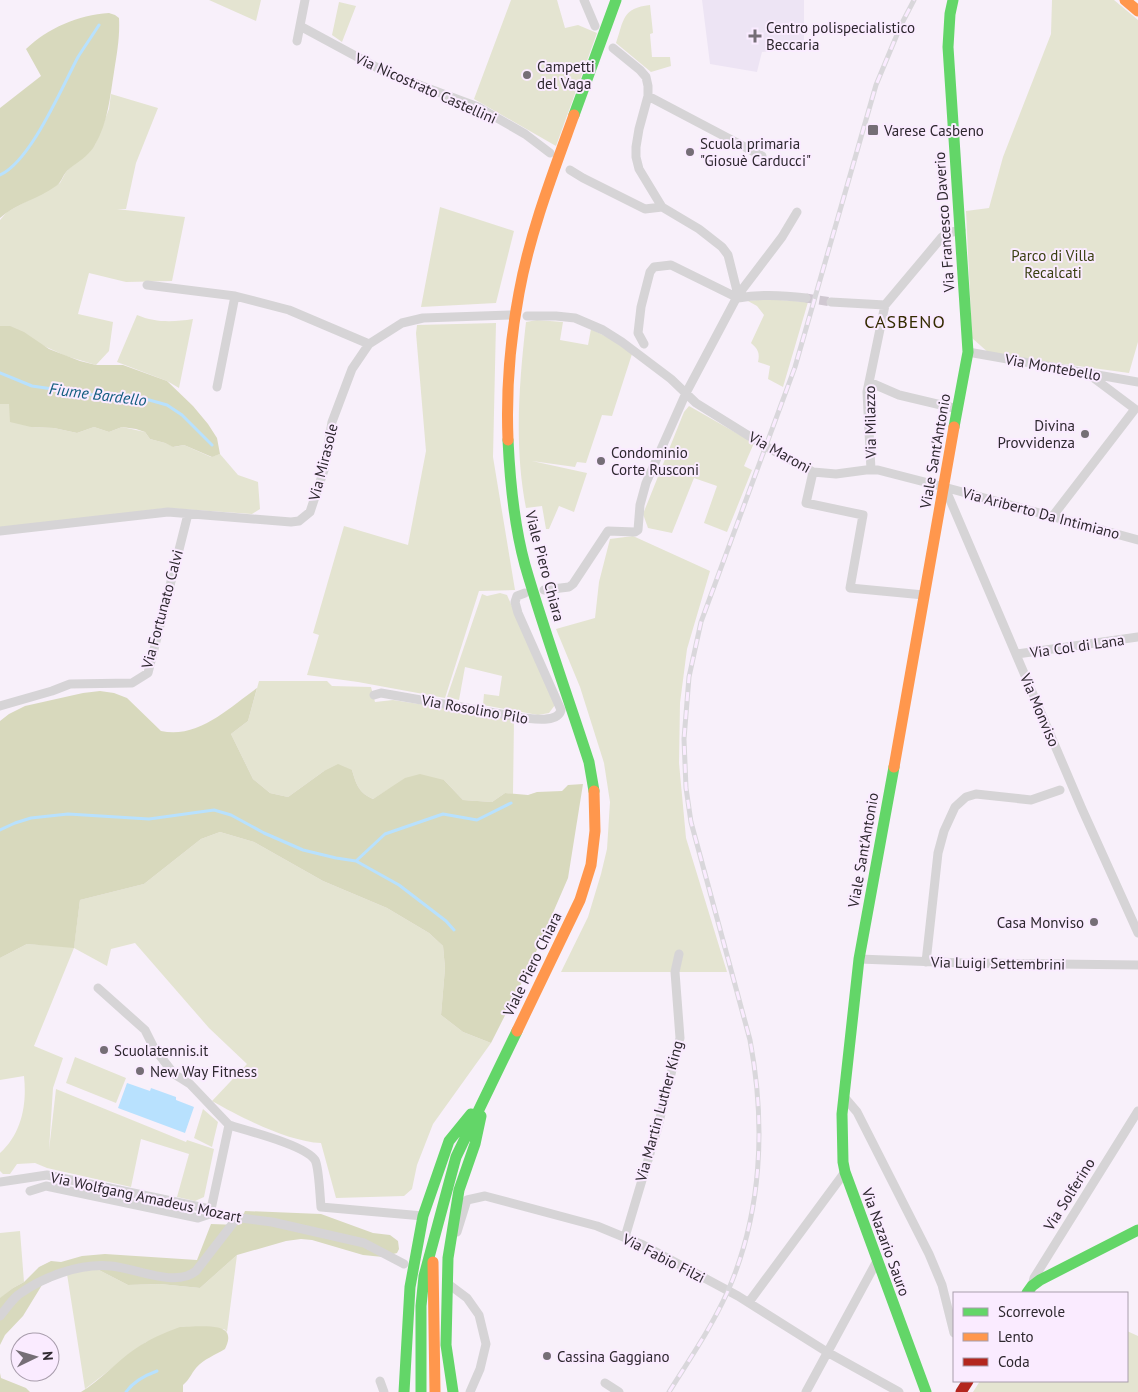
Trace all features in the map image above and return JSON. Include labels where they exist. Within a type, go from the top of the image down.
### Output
[{"type":"street","points":[[297,41],[305,0]]},
{"type":"street","points":[[584,0],[595,26]]},
{"type":"street","name":"Viale Piero Chiara","points":[[421,1392],[421,1306],[424,1276],[456,1157],[580,900],[591,865],[595,831],[595,797],[589,762],[525,564],[514,514],[509,462],[507,408],[510,351],[519,291],[532,235],[616,0]]},
{"type":"street","name":"Via Francesco Daverio","points":[[953,0],[950,14],[948,47],[968,352]]},
{"type":"street","points":[[1125,0],[1138,11]]},
{"type":"street","name":"Via Nicostrato Castellini","points":[[300,26],[387,73],[478,107],[525,134],[550,153]]},
{"type":"street","points":[[613,48],[640,70],[646,77],[648,86],[648,96],[638,129],[636,156],[639,169],[662,207],[699,229],[722,247],[728,255],[738,296]]},
{"type":"street","points":[[648,96],[762,156]]},
{"type":"street","points":[[570,170],[645,209],[662,207]]},
{"type":"street","points":[[544,590],[569,587],[573,584],[608,531],[636,532],[638,530],[640,506],[646,484],[686,392],[738,296],[782,237],[797,212]]},
{"type":"street","name":"Via Milazzo","points":[[872,470],[867,392],[885,305],[942,237],[948,233],[960,230]]},
{"type":"street","points":[[644,344],[638,333],[640,307],[650,272],[654,267],[671,265],[738,296],[784,295],[806,298]]},
{"type":"street","points":[[146,285],[235,296],[289,310],[369,344]]},
{"type":"street","points":[[218,387],[235,296]]},
{"type":"street","points":[[831,302],[885,305]]},
{"type":"street","name":"Via Mirasole","points":[[0,531],[153,513],[291,522],[306,517],[313,506],[324,470],[332,422],[352,369],[369,344],[402,323],[423,318],[511,315]]},
{"type":"street","points":[[528,316],[575,318],[603,330],[622,342],[686,392]]},
{"type":"street","name":"Via Montebello","points":[[968,352],[1138,382]]},
{"type":"street","name":"Viale Sant'Antonio","points":[[845,1098],[844,1079],[859,959],[968,352]]},
{"type":"street","points":[[1052,517],[1135,409],[1086,373]]},
{"type":"street","points":[[869,382],[899,396],[958,409]]},
{"type":"street","name":"Via Maroni","points":[[686,392],[696,403],[765,446],[813,472],[836,474],[872,470],[944,487]]},
{"type":"street","points":[[813,472],[806,503],[863,515],[850,588],[924,595]]},
{"type":"street","name":"Via Ariberto Da Intimiano","points":[[944,487],[1138,540]]},
{"type":"street","name":"Via Monviso","points":[[944,487],[1138,933]]},
{"type":"street","name":"Via Fortunato Calvi","points":[[0,706],[70,684],[132,682],[148,673],[188,514]]},
{"type":"street","name":"Via Rosolino Pilo","points":[[374,695],[381,693],[524,718],[556,717],[560,714],[561,710],[518,613],[515,602],[517,596],[525,593]]},
{"type":"street","name":"Via Col di Lana","points":[[1017,654],[1138,637]]},
{"type":"street","points":[[926,962],[938,853],[948,819],[955,807],[966,797],[976,794],[1026,800],[1060,790]]},
{"type":"street","name":"Via Martin Luther King","points":[[625,1237],[657,1130],[680,1038],[675,972],[679,954]]},
{"type":"street","name":"Via Luigi Settembrini","points":[[859,959],[926,962],[1138,965]]},
{"type":"street","points":[[98,988],[145,1030],[154,1048],[174,1074],[190,1084],[229,1124],[308,1153],[316,1162],[321,1207],[423,1216]]},
{"type":"street","name":"Viale Piero Chiara","points":[[404,1389],[410,1287],[423,1216],[449,1142],[484,1096]]},
{"type":"street","name":"Viale Piero Chiara","points":[[453,1392],[446,1346],[448,1258],[459,1190],[476,1144],[484,1096]]},
{"type":"street","points":[[845,1098],[857,1112],[929,1254],[942,1285],[953,1329]]},
{"type":"street","name":"Via Nazario Sauro","points":[[845,1098],[842,1114],[845,1172],[926,1392]]},
{"type":"street","name":"Via Solferino","points":[[1029,1290],[1036,1275],[1138,1111]]},
{"type":"street","points":[[30,1191],[46,1186],[198,1218],[210,1214],[229,1124]]},
{"type":"street","points":[[749,1302],[845,1172]]},
{"type":"street","name":"Via Wolfgang Amadeus Mozart","points":[[0,1182],[47,1175],[205,1208],[210,1214],[272,1222],[364,1243],[404,1264]]},
{"type":"street","name":"Via Fabio Filzi","points":[[448,1258],[467,1200],[485,1196],[597,1226],[643,1245],[749,1302],[827,1352],[899,1392]]},
{"type":"street","points":[[0,1316],[16,1296],[49,1278],[77,1269],[100,1265],[168,1278],[190,1276],[196,1271],[237,1218]]},
{"type":"street","points":[[1029,1290],[1040,1280],[1138,1230]]},
{"type":"street","name":"Viale Piero Chiara","points":[[433,1244],[432,1307],[435,1392]]},
{"type":"street","points":[[806,1392],[877,1261]]},
{"type":"street","points":[[451,1286],[467,1298],[479,1314],[486,1344],[480,1369],[470,1392]]},
{"type":"street","points":[[380,1381],[384,1392]]},
{"type":"street","points":[[959,1392],[967,1382]]},
{"type":"street","points":[[605,1383],[619,1392]]},
{"type":"shaded area","name":"Centro polispecialistico Beccaria","points":[[702,0],[804,0],[804,48],[762,52],[757,72],[710,64]]},
{"type":"green space","points":[[209,0],[261,0],[256,21]]},
{"type":"green space","points":[[511,0],[557,0],[565,28],[578,25],[597,33],[556,146],[474,99]]},
{"type":"green space","name":"Parco di Villa Recalcati","points":[[1052,0],[1114,0],[1138,20],[1138,342],[1129,373],[990,354],[972,338],[966,211],[989,208],[1003,157],[1051,34]]},
{"type":"green space","points":[[339,2],[356,6],[342,42],[332,35]]},
{"type":"green space","points":[[650,5],[653,33],[650,34],[652,57],[670,57],[671,66],[651,72],[616,43],[623,22],[629,12]]},
{"type":"green space","points":[[109,13],[119,18],[118,45],[108,109],[95,145],[86,156],[67,171],[60,183],[13,208],[0,218],[0,108],[41,76],[26,49],[44,35],[64,24],[97,14]]},
{"type":"green space","points":[[111,94],[158,108],[136,163],[126,209],[117,209],[185,217],[172,281],[126,282],[89,273],[78,314],[113,322],[109,351],[96,365],[66,356],[0,326],[0,220],[7,212],[60,183],[66,172],[95,145],[109,109]]},
{"type":"green space","points":[[440,207],[514,231],[496,303],[421,307]]},
{"type":"green space","points":[[766,299],[808,302],[783,387],[768,379],[770,366],[758,362],[758,351],[751,343],[764,315],[757,306],[748,301]]},
{"type":"green space","points":[[137,315],[165,321],[193,319],[179,388],[167,381],[117,362]]},
{"type":"green space","points":[[537,320],[563,322],[560,340],[588,345],[591,329],[613,340],[632,354],[612,416],[602,415],[586,463],[577,462],[575,467],[532,461],[587,473],[574,512],[559,506],[549,529],[546,529],[542,506],[526,508],[520,462],[519,415],[526,322]]},
{"type":"green space","points":[[496,323],[493,457],[515,590],[479,591],[445,698],[307,675],[319,635],[313,633],[344,526],[408,545],[426,451],[416,333],[417,325]]},
{"type":"green space","points":[[0,326],[10,326],[24,332],[49,349],[80,361],[96,365],[123,365],[167,381],[193,406],[208,424],[217,438],[220,454],[212,457],[184,445],[173,447],[150,439],[145,432],[136,429],[122,427],[109,432],[94,427],[77,433],[54,428],[31,427],[10,422],[9,404],[0,404]]},
{"type":"green space","points":[[0,404],[9,404],[31,427],[54,428],[77,433],[94,427],[109,432],[122,427],[145,432],[150,439],[174,447],[184,445],[211,457],[220,454],[238,475],[258,482],[260,509],[252,514],[167,508],[0,529]]},
{"type":"green space","points":[[689,406],[754,443],[744,466],[752,470],[727,532],[704,523],[717,486],[694,478],[672,533],[648,528],[643,514],[684,412]]},
{"type":"green space","points":[[633,536],[710,571],[687,649],[680,703],[679,763],[686,838],[727,972],[561,972],[588,917],[601,874],[607,849],[610,802],[604,763],[580,687],[556,629],[595,618],[599,582],[610,539]]},
{"type":"green space","points":[[500,593],[507,595],[555,705],[549,713],[538,715],[483,705],[484,694],[499,696],[502,676],[465,667],[459,700],[447,697],[482,594],[487,596]]},
{"type":"green space","points":[[259,681],[327,681],[332,686],[371,687],[375,702],[393,700],[514,719],[513,794],[505,793],[492,802],[463,800],[444,780],[389,789],[373,799],[364,794],[359,788],[352,770],[324,771],[288,797],[270,793],[253,779],[231,734],[248,721]]},
{"type":"green space","points":[[257,688],[248,721],[231,734],[253,779],[270,793],[288,797],[324,771],[338,764],[352,770],[359,788],[364,794],[373,799],[405,778],[420,774],[444,780],[463,800],[492,802],[505,793],[528,795],[537,792],[562,791],[568,785],[583,784],[568,878],[529,968],[491,1043],[463,1032],[441,1015],[445,968],[443,946],[429,933],[387,908],[323,881],[254,842],[220,832],[201,839],[144,884],[80,900],[74,948],[27,944],[0,958],[0,721],[25,706],[100,691],[114,693],[127,698],[161,731],[175,732],[188,730],[212,720]]},
{"type":"green space","points":[[220,832],[254,842],[323,881],[387,908],[429,933],[443,946],[445,968],[441,1015],[463,1032],[491,1043],[433,1124],[417,1165],[412,1189],[404,1196],[336,1198],[321,1143],[308,1142],[280,1133],[250,1121],[212,1101],[247,1064],[209,1028],[135,943],[111,949],[107,966],[74,948],[34,1046],[63,1058],[53,1088],[49,1150],[56,1089],[186,1142],[187,1140],[214,1149],[204,1197],[195,1201],[177,1197],[189,1154],[141,1139],[131,1187],[47,1168],[35,1163],[17,1164],[10,1174],[3,1174],[0,1171],[0,1153],[18,1127],[24,1107],[25,1087],[24,1076],[0,1080],[0,958],[27,944],[74,947],[80,900],[144,884],[201,839]]},
{"type":"green space","points":[[75,1057],[126,1078],[116,1103],[66,1083]]},
{"type":"green space","points":[[203,1109],[218,1122],[212,1147],[194,1138]]},
{"type":"green space","points":[[245,1211],[321,1214],[373,1233],[390,1235],[398,1241],[399,1249],[397,1253],[383,1257],[363,1255],[312,1240],[286,1241],[237,1255],[200,1288],[160,1284],[128,1285],[97,1269],[67,1274],[42,1285],[23,1316],[5,1335],[0,1345],[0,1298],[24,1282],[39,1267],[51,1261],[61,1262],[82,1256],[105,1254],[197,1260],[211,1224],[239,1225]]},
{"type":"green space","points":[[20,1231],[24,1282],[0,1299],[0,1233]]},
{"type":"green space","points":[[237,1255],[227,1332],[224,1329],[146,1342],[85,1389],[67,1274],[97,1269],[128,1285],[160,1284],[200,1288]]},
{"type":"green space","points":[[206,1326],[219,1328],[227,1333],[228,1337],[225,1349],[196,1368],[183,1385],[183,1392],[81,1392],[140,1345],[180,1327]]},
{"type":"green space","points":[[1128,1331],[1138,1336],[1138,1392],[973,1392],[979,1382],[1128,1382]]},
{"type":"green space","points":[[0,1373],[1,1378],[26,1388],[30,1392],[0,1392]]},
{"type":"water","points":[[127,1083],[150,1091],[151,1088],[176,1097],[176,1100],[194,1107],[185,1133],[118,1108]]},
{"type":"waterway","points":[[0,175],[12,167],[34,139],[45,122],[78,57],[99,25]]},
{"type":"waterway","name":"Fiume Bardello","points":[[0,373],[32,386],[94,395],[135,396],[167,405],[182,415],[212,445]]},
{"type":"waterway","points":[[356,861],[385,834],[443,814],[477,820],[511,803]]},
{"type":"waterway","points":[[0,830],[31,818],[68,814],[149,819],[214,810],[231,815],[264,833],[303,850],[356,861],[399,885],[446,921],[454,930]]},
{"type":"waterway","points":[[126,1392],[140,1379],[157,1371]]},
{"type":"tunnel","points":[[806,298],[831,302]]},
{"type":"railway","points":[[669,1392],[714,1319],[739,1263],[754,1201],[759,1137],[758,1104],[750,1040],[691,822],[686,788],[684,739],[689,677],[701,622],[795,367],[876,85],[901,25],[914,0]]},
{"type":"traffic: fast","points":[[574,115],[616,0]]},
{"type":"traffic: fast","points":[[953,0],[950,14],[948,47],[968,352],[954,427]]},
{"type":"traffic: fast","points":[[508,440],[513,503],[521,550],[589,762],[594,791]]},
{"type":"traffic: fast","points":[[894,767],[859,959],[842,1114],[843,1162],[845,1172],[926,1392]]},
{"type":"traffic: fast","points":[[421,1392],[421,1306],[424,1276],[456,1157],[517,1031]]},
{"type":"traffic: fast","points":[[404,1392],[410,1287],[423,1216],[449,1141],[471,1114]]},
{"type":"traffic: fast","points":[[453,1392],[446,1345],[448,1258],[459,1190],[475,1144],[481,1116]]},
{"type":"traffic: fast","points":[[1028,1292],[1040,1280],[1138,1230]]},
{"type":"traffic: slow","points":[[1125,0],[1138,11]]},
{"type":"traffic: slow","points":[[508,440],[509,366],[519,293],[536,225],[574,115]]},
{"type":"traffic: slow","points":[[894,767],[954,427]]},
{"type":"traffic: slow","points":[[517,1031],[580,900],[591,865],[595,831],[594,791]]},
{"type":"traffic: slow","points":[[433,1262],[435,1392]]},
{"type":"traffic: jam","points":[[961,1392],[967,1382]]},
{"type":"place","name":"Centro polispecialistico Beccaria","points":[[755,36]]},
{"type":"place","name":"Campetti del Vaga","points":[[527,75]]},
{"type":"place","name":"Varese Casbeno","points":[[873,130]]},
{"type":"place","name":"Scuola primaria \"Giosuè Carducci\"","points":[[690,152]]},
{"type":"place","name":"Divina Provvidenza","points":[[1085,434]]},
{"type":"place","name":"Condominio Corte Rusconi","points":[[601,461]]},
{"type":"place","name":"Casa Monviso","points":[[1094,922]]},
{"type":"place","name":"Scuolatennis.it","points":[[104,1050]]},
{"type":"place","name":"New Way Fitness","points":[[140,1071]]},
{"type":"place","name":"Cassina Gaggiano","points":[[547,1356]]},
{"type":"district","name":"CASBENO","points":[[905,321]]}]
